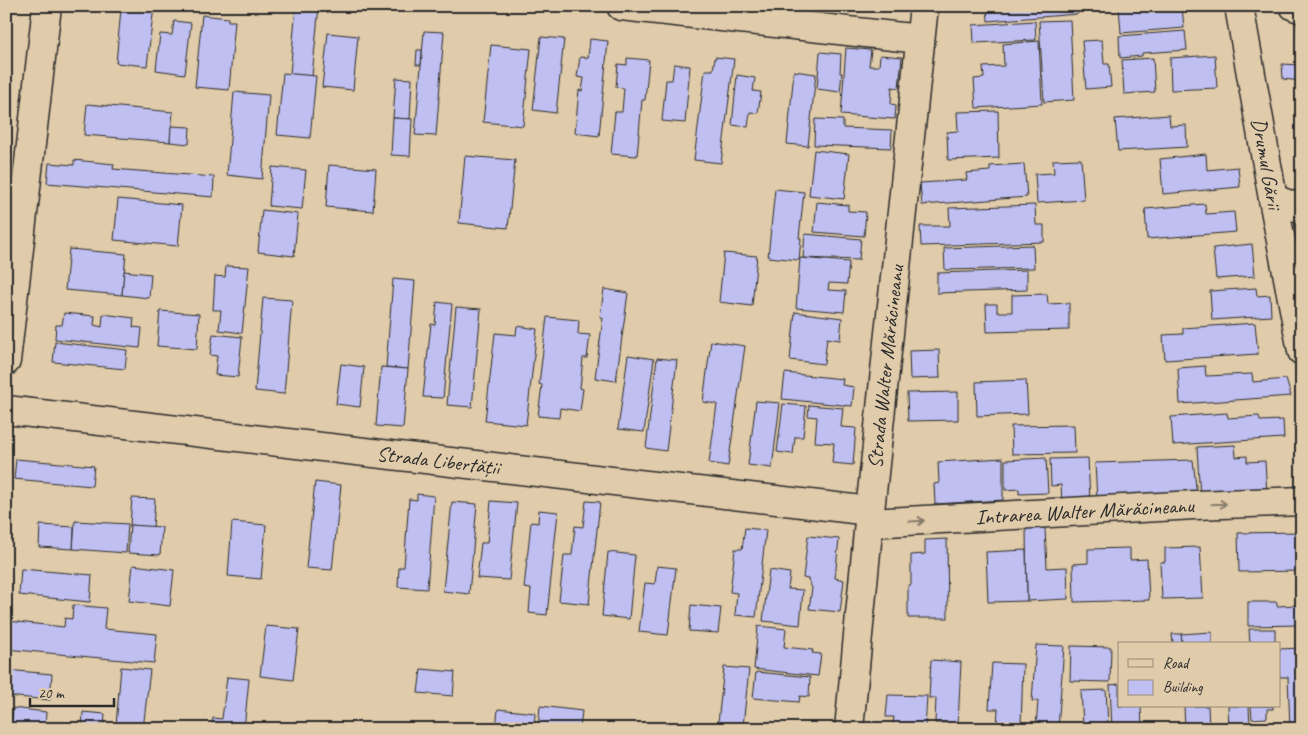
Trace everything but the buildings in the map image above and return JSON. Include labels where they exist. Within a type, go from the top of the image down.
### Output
[{"type":"street","points":[[6,361],[46,6]]},
{"type":"street","points":[[620,6],[920,39]]},
{"type":"street","name":"Strada Walter Mărăcineanu","points":[[849,729],[869,518],[924,6]]},
{"type":"street","name":"Drumul Gării","points":[[1239,6],[1301,344]]},
{"type":"street","points":[[1294,6],[1302,9]]},
{"type":"street","points":[[1273,199],[1302,209]]},
{"type":"street","name":"Strada Libertății","points":[[6,410],[869,518]]},
{"type":"street","name":"Intrarea Walter Mărăcineanu","points":[[869,518],[1302,501]]}]
